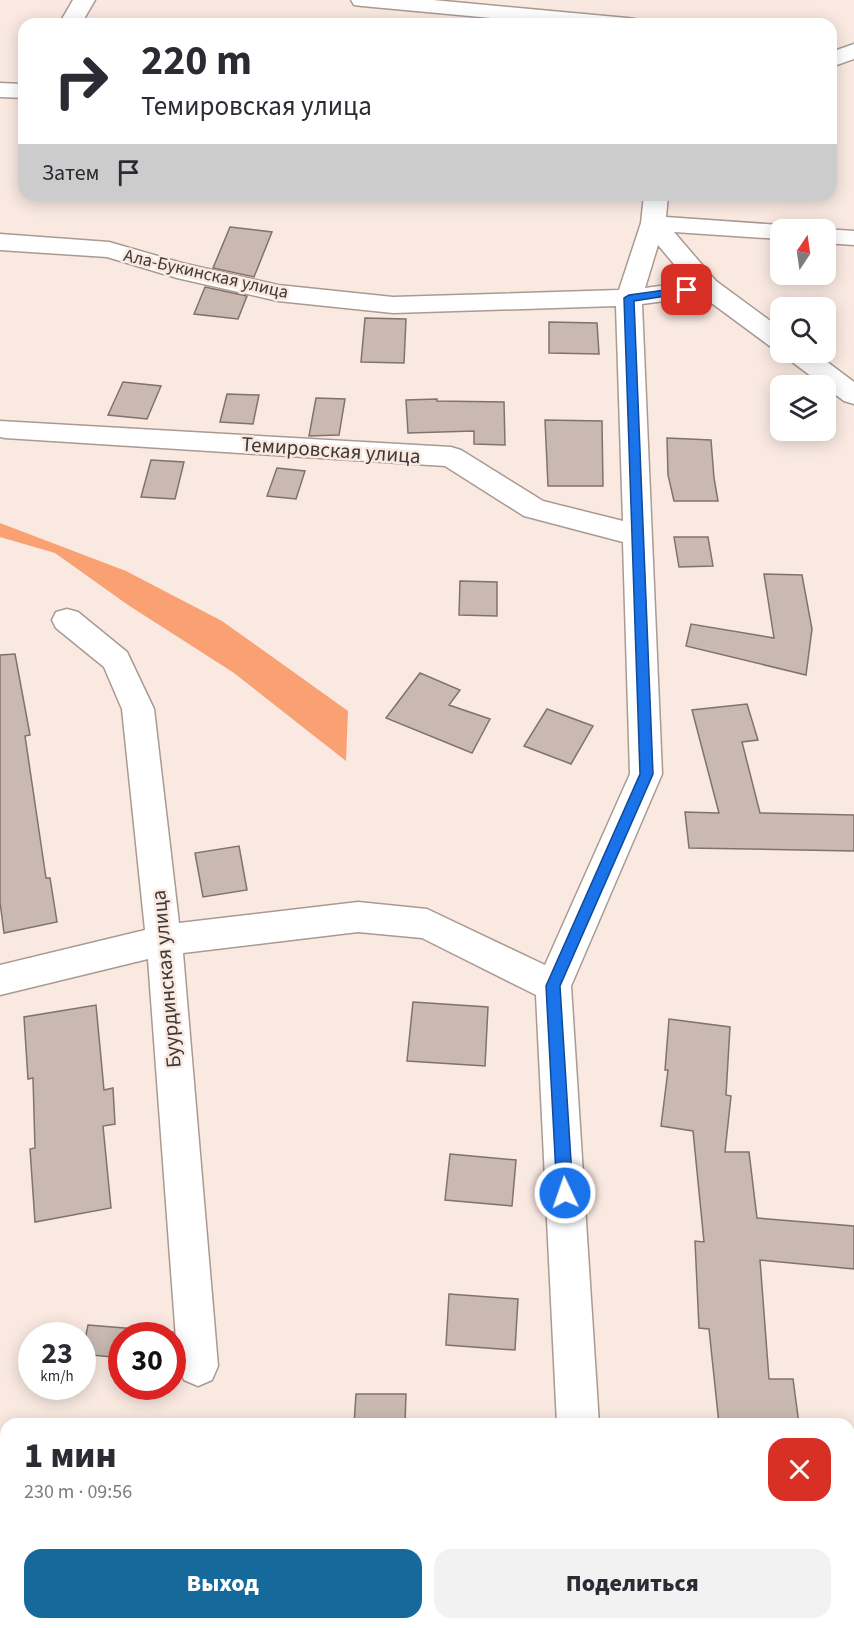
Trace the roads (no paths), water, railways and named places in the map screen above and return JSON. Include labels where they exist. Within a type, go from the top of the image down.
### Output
[{"type":"street","points":[[74,18],[84,0]]},
{"type":"street","points":[[362,0],[416,2],[617,18]]},
{"type":"street","points":[[837,58],[854,51]]},
{"type":"street","points":[[0,90],[18,92]]},
{"type":"street","points":[[655,209],[770,230]]},
{"type":"street","points":[[655,209],[707,287],[770,334]]},
{"type":"street","points":[[578,1418],[553,986],[646,774],[629,298],[655,209]]},
{"type":"street","points":[[836,237],[854,238]]},
{"type":"street","name":"Ала-Букинская улица","points":[[0,242],[109,250],[177,270],[278,293],[393,305],[629,298]]},
{"type":"street","points":[[629,298],[707,287]]},
{"type":"street","points":[[811,363],[854,395]]},
{"type":"street","name":"Темировская улица","points":[[5,429],[451,457],[534,508],[639,536]]},
{"type":"street","name":"Буурдинская улица","points":[[67,620],[116,660],[138,709],[164,940],[198,1366]]},
{"type":"street","points":[[0,980],[164,940],[358,916],[427,924],[553,986]]}]
